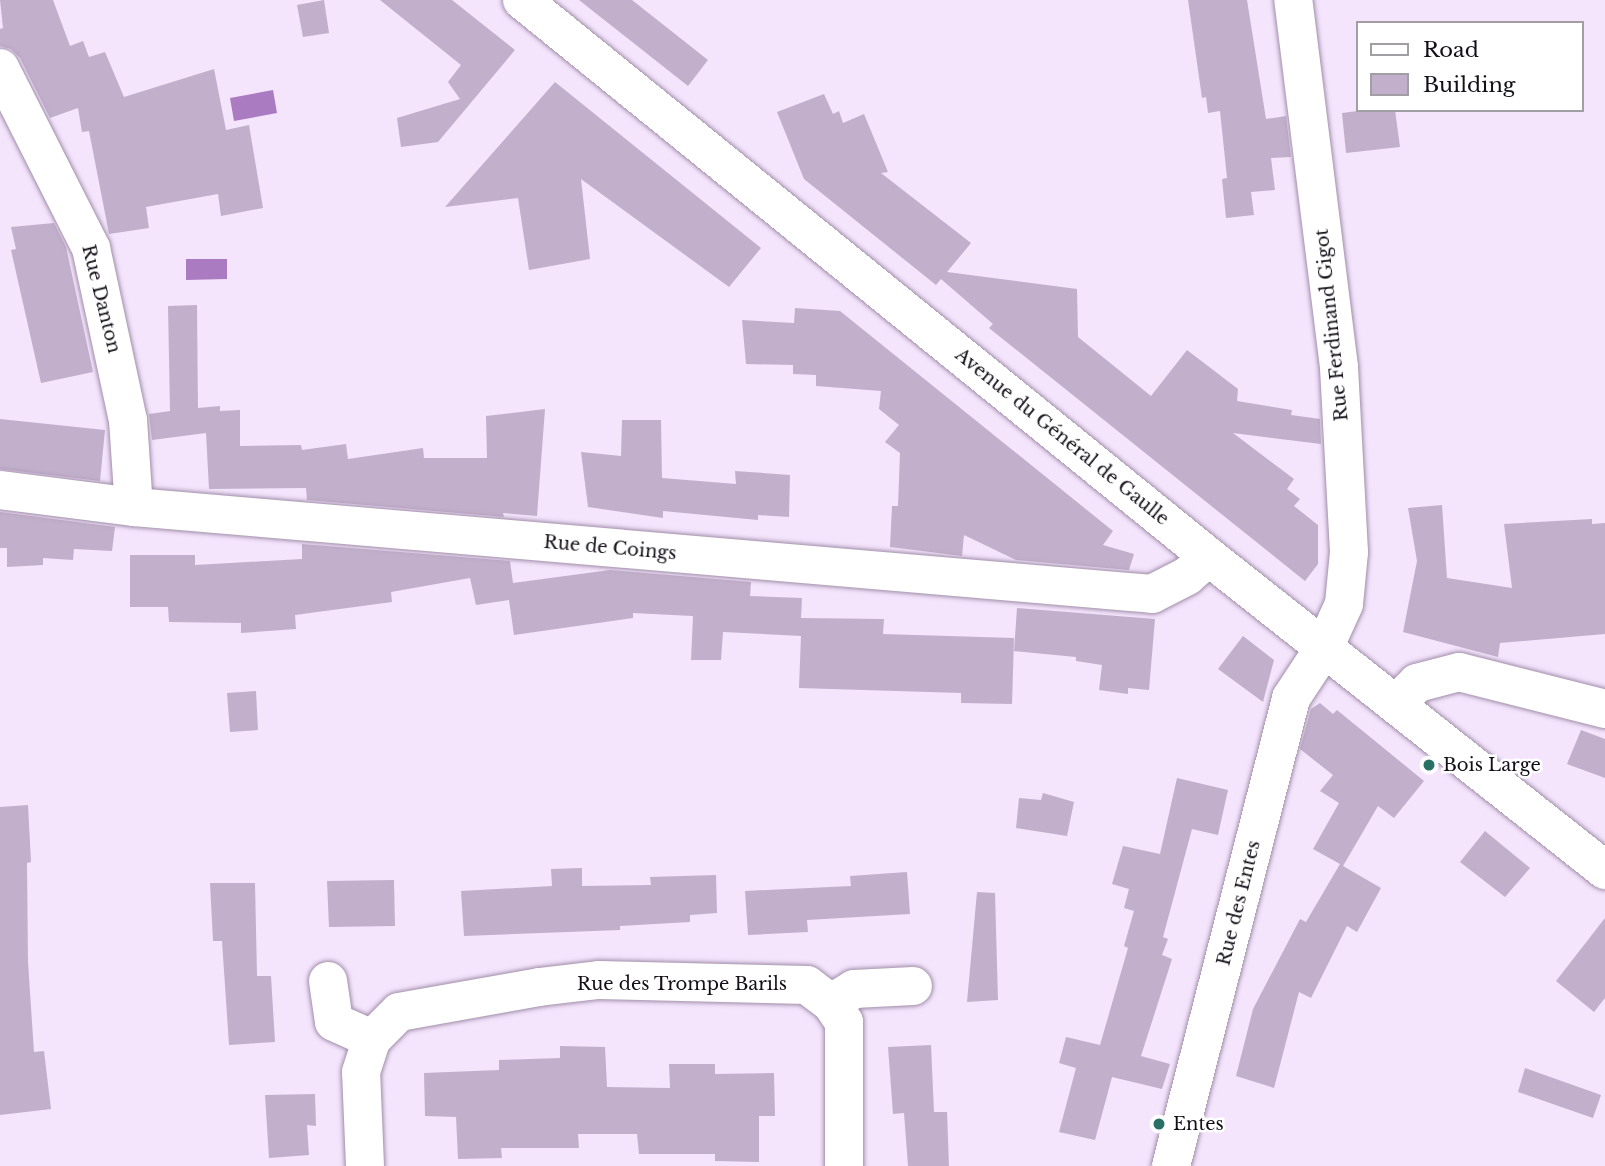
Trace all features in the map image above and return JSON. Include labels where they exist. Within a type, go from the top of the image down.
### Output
[{"type":"street","name":"Avenue du Général de Gaulle","points":[[522,0],[1209,557],[1605,870]]},
{"type":"street","name":"Rue Ferdinand Gigot","points":[[1293,0],[1339,367],[1349,552],[1344,604],[1324,648]]},
{"type":"street","name":"Rue Danton","points":[[0,68],[92,248],[128,420],[134,507]]},
{"type":"street","name":"Rue de Coings","points":[[0,490],[134,507],[1152,594],[1187,576],[1209,557]]},
{"type":"street","name":"Rue des Entes","points":[[1171,1166],[1291,698],[1324,648]]},
{"type":"street","points":[[1397,703],[1417,684],[1459,672],[1605,709]]},
{"type":"street","name":"Rue des Trompe Barils","points":[[365,1166],[361,1072],[372,1039],[399,1012],[539,987],[599,980],[807,985],[831,1003]]},
{"type":"street","points":[[328,981],[334,1022],[372,1039]]},
{"type":"street","points":[[845,1166],[844,1022],[831,1003],[854,989],[913,986]]},
{"type":"shaded area","points":[[273,90],[277,113],[234,121],[230,98]]},
{"type":"shaded area","points":[[186,259],[227,259],[227,279],[186,280]]},
{"type":"building","points":[[0,0],[53,0],[70,46],[83,41],[89,57],[105,52],[124,97],[214,69],[226,130],[249,125],[263,208],[221,216],[218,194],[146,207],[149,228],[109,234],[89,131],[82,132],[78,108],[50,118],[20,58],[11,49],[0,46],[0,29],[3,28]]},
{"type":"building","points":[[324,0],[329,33],[303,37],[297,5]]},
{"type":"building","points":[[380,0],[452,0],[515,50],[438,142],[401,147],[397,118],[460,99],[448,82],[461,65]]},
{"type":"building","points":[[579,0],[632,0],[708,60],[688,86]]},
{"type":"building","points":[[1188,0],[1247,0],[1266,119],[1286,116],[1291,157],[1271,158],[1275,190],[1251,192],[1254,215],[1226,218],[1222,179],[1227,178],[1220,111],[1208,113],[1206,97],[1202,98]]},
{"type":"building","points":[[555,82],[761,248],[729,287],[581,179],[590,259],[529,270],[518,198],[445,207]]},
{"type":"building","points":[[824,94],[833,114],[839,111],[843,123],[864,114],[888,172],[881,173],[971,243],[947,272],[1077,289],[1078,337],[1151,396],[1187,350],[1238,389],[1237,401],[1292,410],[1291,415],[1320,419],[1321,444],[1233,433],[1294,479],[1287,489],[1300,499],[1294,506],[1318,525],[1318,564],[1305,581],[989,328],[993,324],[941,279],[936,285],[804,179],[777,112]]},
{"type":"building","points":[[1395,112],[1400,147],[1346,153],[1342,113]]},
{"type":"building","points":[[54,223],[66,247],[93,372],[41,383],[11,250],[16,249],[11,227]]},
{"type":"building","points":[[197,305],[198,408],[220,406],[220,411],[240,410],[240,446],[301,445],[302,450],[346,444],[348,459],[423,448],[424,458],[487,458],[486,416],[545,409],[537,516],[503,513],[504,517],[307,500],[306,488],[209,489],[206,433],[152,440],[149,414],[170,411],[168,306]]},
{"type":"building","points":[[795,308],[840,311],[1113,531],[1103,545],[1134,554],[1129,570],[1016,560],[964,535],[962,556],[890,547],[892,506],[898,506],[900,453],[885,442],[899,425],[879,409],[881,391],[816,386],[816,375],[793,374],[793,365],[746,364],[742,320],[794,323]]},
{"type":"building","points":[[0,419],[105,430],[100,481],[0,469]]},
{"type":"building","points":[[622,420],[661,420],[662,478],[736,484],[735,471],[790,475],[789,517],[758,515],[758,520],[663,511],[663,518],[588,507],[581,452],[621,456]]},
{"type":"building","points":[[1442,505],[1447,578],[1512,588],[1504,524],[1592,519],[1592,524],[1605,523],[1605,634],[1500,643],[1498,657],[1403,632],[1417,561],[1408,508]]},
{"type":"building","points":[[0,512],[115,527],[112,551],[74,549],[73,560],[43,558],[43,565],[7,567],[7,548],[0,548]]},
{"type":"building","points":[[302,544],[510,561],[513,583],[610,570],[751,582],[750,596],[802,598],[801,618],[884,619],[883,634],[1014,638],[1012,704],[961,703],[961,693],[799,688],[801,636],[723,632],[721,660],[691,660],[693,616],[633,613],[633,618],[514,635],[509,600],[476,605],[470,578],[391,592],[392,602],[295,615],[296,629],[241,633],[241,623],[169,622],[168,607],[130,607],[130,555],[195,555],[195,565],[302,559]]},
{"type":"building","points":[[1017,608],[1155,619],[1149,690],[1128,688],[1128,694],[1099,690],[1102,665],[1076,661],[1076,657],[1014,651]]},
{"type":"building","points":[[1243,636],[1274,660],[1263,702],[1218,669]]},
{"type":"building","points":[[256,691],[258,730],[230,732],[227,693]]},
{"type":"building","points":[[1320,703],[1333,714],[1337,710],[1424,781],[1394,818],[1378,806],[1343,866],[1381,888],[1357,932],[1347,926],[1311,998],[1299,992],[1274,1088],[1236,1076],[1253,1009],[1300,919],[1306,922],[1340,864],[1313,849],[1339,803],[1320,791],[1333,775],[1300,749],[1311,709]]},
{"type":"building","points":[[1581,730],[1605,739],[1605,778],[1567,764]]},
{"type":"building","points":[[1177,778],[1228,790],[1218,835],[1192,829],[1163,937],[1168,939],[1162,955],[1172,959],[1141,1056],[1170,1064],[1162,1089],[1112,1077],[1095,1140],[1059,1132],[1076,1068],[1059,1063],[1066,1037],[1100,1045],[1128,948],[1124,946],[1134,911],[1124,908],[1129,889],[1112,884],[1123,846],[1160,854]]},
{"type":"building","points":[[1043,793],[1074,802],[1067,836],[1016,828],[1019,798],[1041,800]]},
{"type":"building","points":[[28,805],[31,862],[27,863],[28,962],[34,1052],[44,1051],[51,1109],[0,1115],[0,807]]},
{"type":"building","points":[[1485,831],[1530,868],[1505,897],[1460,862]]},
{"type":"building","points":[[582,868],[582,886],[651,885],[650,877],[716,875],[717,913],[690,915],[690,922],[620,926],[620,930],[464,936],[461,891],[552,886],[551,869]]},
{"type":"building","points":[[907,872],[910,914],[807,920],[808,932],[748,935],[745,891],[851,886],[850,876]]},
{"type":"building","points":[[394,880],[395,926],[329,927],[327,881]]},
{"type":"building","points":[[210,883],[255,883],[257,976],[271,976],[275,1042],[229,1045],[222,941],[213,941]]},
{"type":"building","points":[[977,892],[995,893],[998,1000],[967,1002]]},
{"type":"building","points":[[1605,918],[1605,998],[1594,1012],[1556,981]]},
{"type":"building","points":[[931,1045],[934,1112],[947,1112],[949,1166],[908,1166],[904,1113],[893,1114],[888,1047]]},
{"type":"building","points":[[560,1046],[605,1047],[607,1087],[670,1088],[669,1064],[715,1064],[715,1074],[774,1073],[775,1116],[759,1116],[759,1162],[715,1161],[715,1154],[639,1154],[637,1134],[578,1134],[579,1148],[501,1148],[502,1158],[458,1159],[456,1117],[425,1116],[424,1073],[499,1070],[499,1060],[560,1058]]},
{"type":"building","points":[[1525,1068],[1601,1095],[1593,1118],[1518,1092]]},
{"type":"building","points":[[315,1094],[316,1126],[307,1125],[309,1155],[269,1158],[265,1095]]},
{"type":"place","name":"Bois Large","points":[[1429,765]]},
{"type":"place","name":"Entes","points":[[1159,1124]]}]
